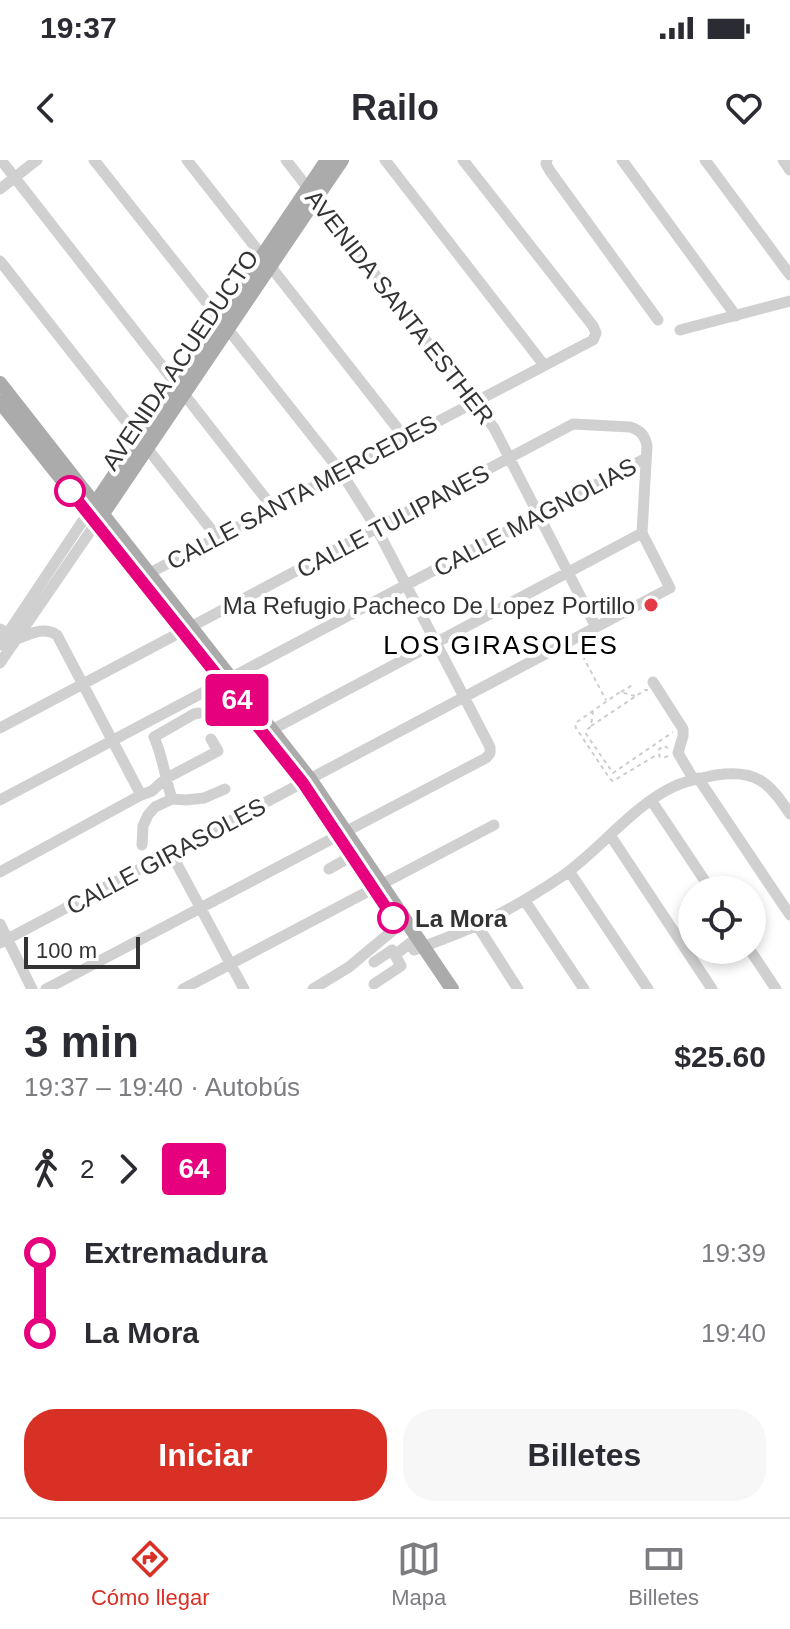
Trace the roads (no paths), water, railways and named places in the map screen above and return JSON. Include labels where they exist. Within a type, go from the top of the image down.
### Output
[{"type":"main road","name":"AVENIDA ACUEDUCTO","points":[[312,193],[327,160]]},
{"type":"main road","name":"AVENIDA ACUEDUCTO","points":[[95,513],[312,193],[342,160]]},
{"type":"main road","points":[[6,407],[145,575],[307,781],[416,946],[440,989]]},
{"type":"main road","points":[[342,834],[352,856],[377,886],[398,926],[452,989]]},
{"type":"street","points":[[1,160],[273,508]]},
{"type":"street","points":[[0,189],[37,160]]},
{"type":"street","points":[[46,989],[486,758],[490,753],[490,747],[377,529],[341,472],[94,160]]},
{"type":"street","points":[[187,160],[405,438]]},
{"type":"street","name":"AVENIDA SANTA ESTHER","points":[[286,160],[494,428],[596,627]]},
{"type":"street","points":[[385,160],[544,365]]},
{"type":"street","name":"CALLE SANTA MERCEDES","points":[[145,575],[593,340],[596,333],[593,326],[463,160]]},
{"type":"street","points":[[547,160],[550,171],[658,320]]},
{"type":"street","points":[[622,160],[736,316]]},
{"type":"street","points":[[705,160],[790,275]]},
{"type":"street","points":[[783,160],[790,170]]},
{"type":"street","points":[[0,261],[217,537]]},
{"type":"street","points":[[680,330],[790,301]]},
{"type":"street","name":"CALLE TULIPANES","points":[[0,728],[573,424],[637,429],[646,441],[646,458]]},
{"type":"street","points":[[268,732],[642,533],[646,458]]},
{"type":"street","name":"CALLE MAGNOLIAS","points":[[0,800],[646,458]]},
{"type":"street","name":"AVENIDA ACUEDUCTO","points":[[0,663],[8,634],[95,513]]},
{"type":"street","name":"CALLE GIRASOLES","points":[[4,941],[670,588],[642,533]]},
{"type":"street","points":[[8,634],[47,630],[57,635],[141,795]]},
{"type":"street","points":[[651,686],[683,729],[678,753],[790,915]]},
{"type":"street","points":[[172,799],[154,737],[199,713]]},
{"type":"street","points":[[0,872],[152,791],[165,779],[218,751],[211,739]]},
{"type":"street","points":[[395,955],[477,925],[525,901],[569,871],[651,800],[674,786],[696,779],[745,774],[775,791],[790,814]]},
{"type":"street","points":[[142,845],[143,826],[155,807],[172,799],[204,798],[225,789]]},
{"type":"street","points":[[651,800],[702,876]]},
{"type":"street","points":[[183,989],[494,825]]},
{"type":"street","points":[[610,835],[712,989]]},
{"type":"street","points":[[171,853],[244,989]]},
{"type":"street","points":[[329,869],[352,856]]},
{"type":"street","points":[[569,871],[648,989]]},
{"type":"street","points":[[525,901],[584,989]]},
{"type":"street","points":[[0,924],[4,941],[32,989]]},
{"type":"street","points":[[477,925],[518,989]]},
{"type":"street","points":[[313,989],[349,967],[398,926]]},
{"type":"street","points":[[374,962],[392,950],[401,966],[374,984]]},
{"type":"street","points":[[759,964],[776,989]]},
{"type":"place","name":"Ma Refugio Pacheco De Lopez Portillo","points":[[651,605]]},
{"type":"place","name":"La Mora","points":[[393,918]]},
{"type":"district","name":"LOS GIRASOLES","points":[[501,645]]}]
